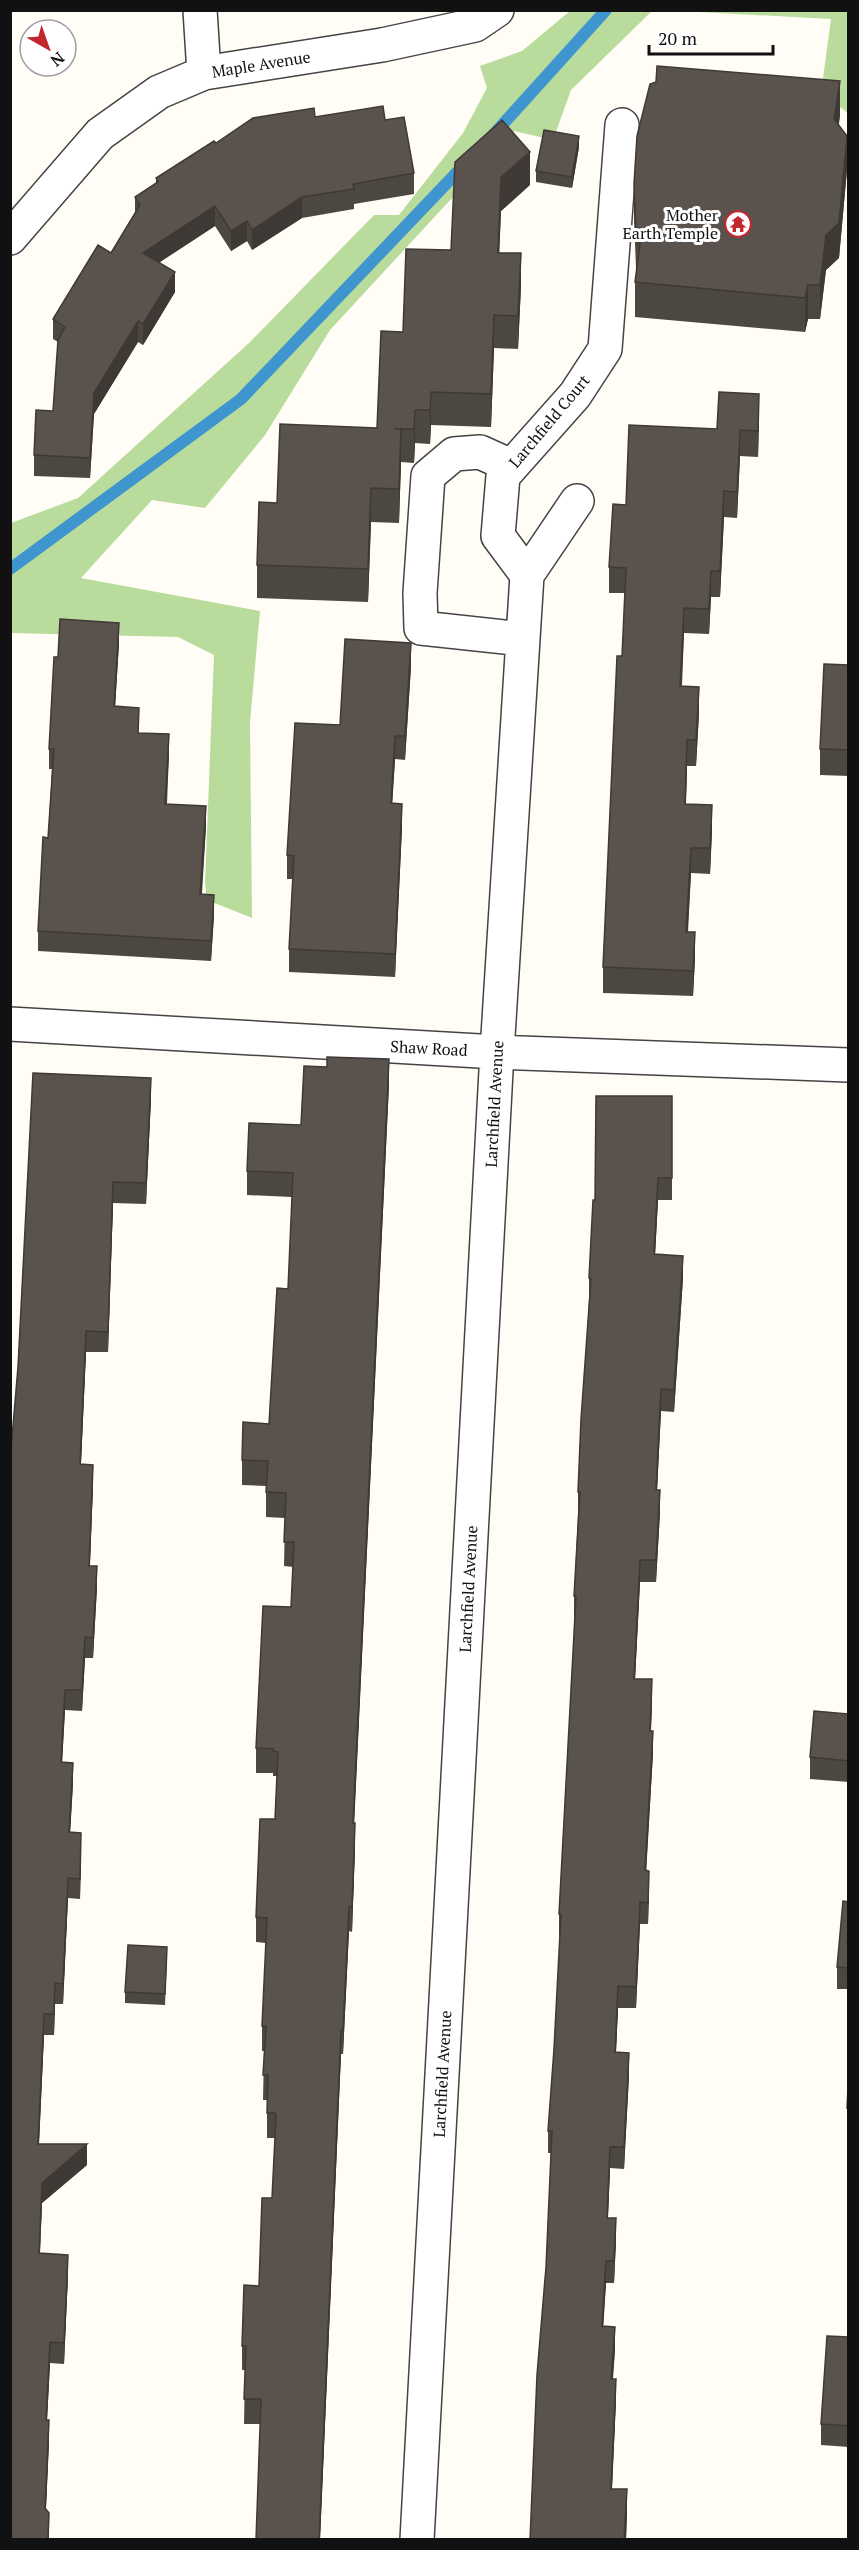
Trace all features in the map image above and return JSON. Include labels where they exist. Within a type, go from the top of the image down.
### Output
[{"type":"street","points":[[200,10],[204,73]]},
{"type":"street","name":"Maple Avenue","points":[[10,238],[100,134],[159,92],[204,73],[382,45],[475,24],[497,10]]},
{"type":"street","name":"Larchfield Court","points":[[527,575],[498,536],[503,476],[575,395],[605,349],[622,125]]},
{"type":"street","points":[[511,466],[480,452],[454,454],[428,476],[420,593],[421,628],[523,639],[527,575],[577,501]]},
{"type":"street","name":"Larchfield Avenue","points":[[417,2540],[497,1052],[523,639]]},
{"type":"street","name":"Shaw Road","points":[[10,1024],[497,1052],[849,1065]]},
{"type":"green space","points":[[570,11],[652,11],[571,90],[553,140],[514,131],[330,330],[265,435],[205,508],[152,500],[81,578],[260,611],[250,722],[252,918],[207,900],[205,883],[214,655],[178,637],[11,633],[11,523],[78,498],[249,343],[374,215],[399,215],[463,133],[487,88],[480,66],[522,51]]},
{"type":"green space","points":[[680,11],[848,11],[848,113],[821,93],[831,19]]},
{"type":"building","name":"Mother Earth Temple","points":[[657,66],[840,81],[834,119],[847,136],[839,223],[826,235],[820,285],[808,285],[805,298],[635,282],[641,236],[636,234],[634,184],[637,136],[650,84],[656,82]]},
{"type":"building","points":[[383,106],[385,120],[404,117],[414,173],[353,184],[354,189],[302,197],[252,230],[247,221],[231,231],[215,206],[143,253],[175,272],[143,324],[138,321],[94,393],[90,458],[34,455],[36,410],[53,411],[58,340],[65,327],[53,319],[98,245],[111,253],[140,205],[135,197],[158,182],[156,178],[253,118],[314,108],[315,117]]},
{"type":"building","points":[[502,120],[530,152],[501,177],[498,253],[521,253],[518,316],[494,315],[491,394],[431,392],[430,410],[415,410],[414,429],[401,429],[399,489],[371,488],[368,569],[257,565],[259,502],[277,503],[280,424],[377,428],[381,331],[403,332],[406,249],[451,250],[455,162]]},
{"type":"building","points":[[544,130],[579,136],[572,177],[536,171]]},
{"type":"building","points":[[719,392],[759,394],[758,431],[740,430],[737,492],[724,491],[720,571],[711,571],[709,609],[684,608],[680,686],[699,687],[696,740],[687,740],[685,804],[712,805],[710,848],[691,848],[686,932],[695,932],[693,971],[603,967],[617,656],[622,656],[626,568],[609,567],[613,504],[626,505],[629,425],[717,429]]},
{"type":"building","points":[[60,619],[119,623],[114,706],[139,708],[138,733],[169,734],[165,804],[206,806],[200,894],[214,895],[211,941],[38,931],[43,837],[48,838],[54,749],[49,749],[54,657],[58,657]]},
{"type":"building","points":[[345,639],[411,643],[405,736],[395,736],[391,803],[402,804],[395,954],[289,949],[294,856],[287,855],[295,723],[340,725]]},
{"type":"building","points":[[824,664],[849,665],[849,750],[820,749]]},
{"type":"building","points":[[327,1057],[389,1059],[353,1823],[355,1823],[352,1907],[349,1907],[343,2030],[341,2030],[319,2540],[256,2540],[261,2399],[244,2399],[246,2346],[242,2346],[244,2285],[259,2286],[262,2198],[272,2198],[276,2116],[275,2113],[267,2113],[268,2075],[263,2075],[266,2026],[262,2026],[267,1918],[256,1917],[260,1819],[275,1819],[278,1752],[273,1749],[256,1748],[263,1606],[291,1607],[294,1542],[284,1542],[286,1493],[266,1492],[268,1461],[242,1460],[243,1422],[269,1424],[277,1288],[288,1289],[293,1173],[247,1171],[249,1123],[301,1125],[304,1066],[327,1067]]},
{"type":"building","points":[[33,1073],[151,1078],[146,1183],[113,1182],[108,1332],[86,1331],[80,1464],[93,1465],[89,1566],[97,1566],[93,1638],[85,1637],[82,1690],[65,1690],[61,1762],[73,1763],[69,1832],[81,1833],[80,1879],[68,1878],[63,1984],[55,1983],[54,2014],[44,2014],[38,2144],[87,2144],[42,2183],[39,2253],[68,2255],[64,2343],[50,2342],[45,2508],[49,2513],[48,2540],[10,2540],[10,1461],[18,1367]]},
{"type":"building","points":[[596,1096],[672,1096],[672,1178],[658,1178],[654,1254],[683,1256],[674,1390],[661,1389],[656,1490],[660,1490],[656,1560],[640,1560],[634,1679],[652,1679],[650,1731],[653,1731],[645,1870],[649,1871],[648,1903],[640,1902],[636,1987],[618,1986],[615,2052],[629,2053],[624,2147],[610,2147],[607,2218],[616,2218],[614,2261],[606,2261],[602,2326],[615,2327],[611,2379],[616,2379],[611,2489],[627,2489],[624,2540],[530,2540],[537,2375],[546,2267],[552,2131],[548,2131],[576,1596],[574,1596],[580,1492],[578,1492],[581,1419],[591,1279],[589,1278],[593,1200],[595,1200]]},
{"type":"building","points":[[814,1711],[848,1714],[849,1712],[849,1761],[810,1757]]},
{"type":"building","points":[[843,1901],[849,1902],[849,1968],[837,1967]]},
{"type":"building","points":[[128,1945],[167,1947],[165,1994],[125,1992]]},
{"type":"building","points":[[849,2069],[849,2108],[847,2108]]},
{"type":"building","points":[[827,2336],[849,2337],[849,2426],[821,2424]]},
{"type":"waterway","points":[[494,134],[606,10]]},
{"type":"waterway","points":[[10,569],[241,399],[465,164]]},
{"type":"place","name":"Mother Earth Temple","points":[[738,224]]}]
